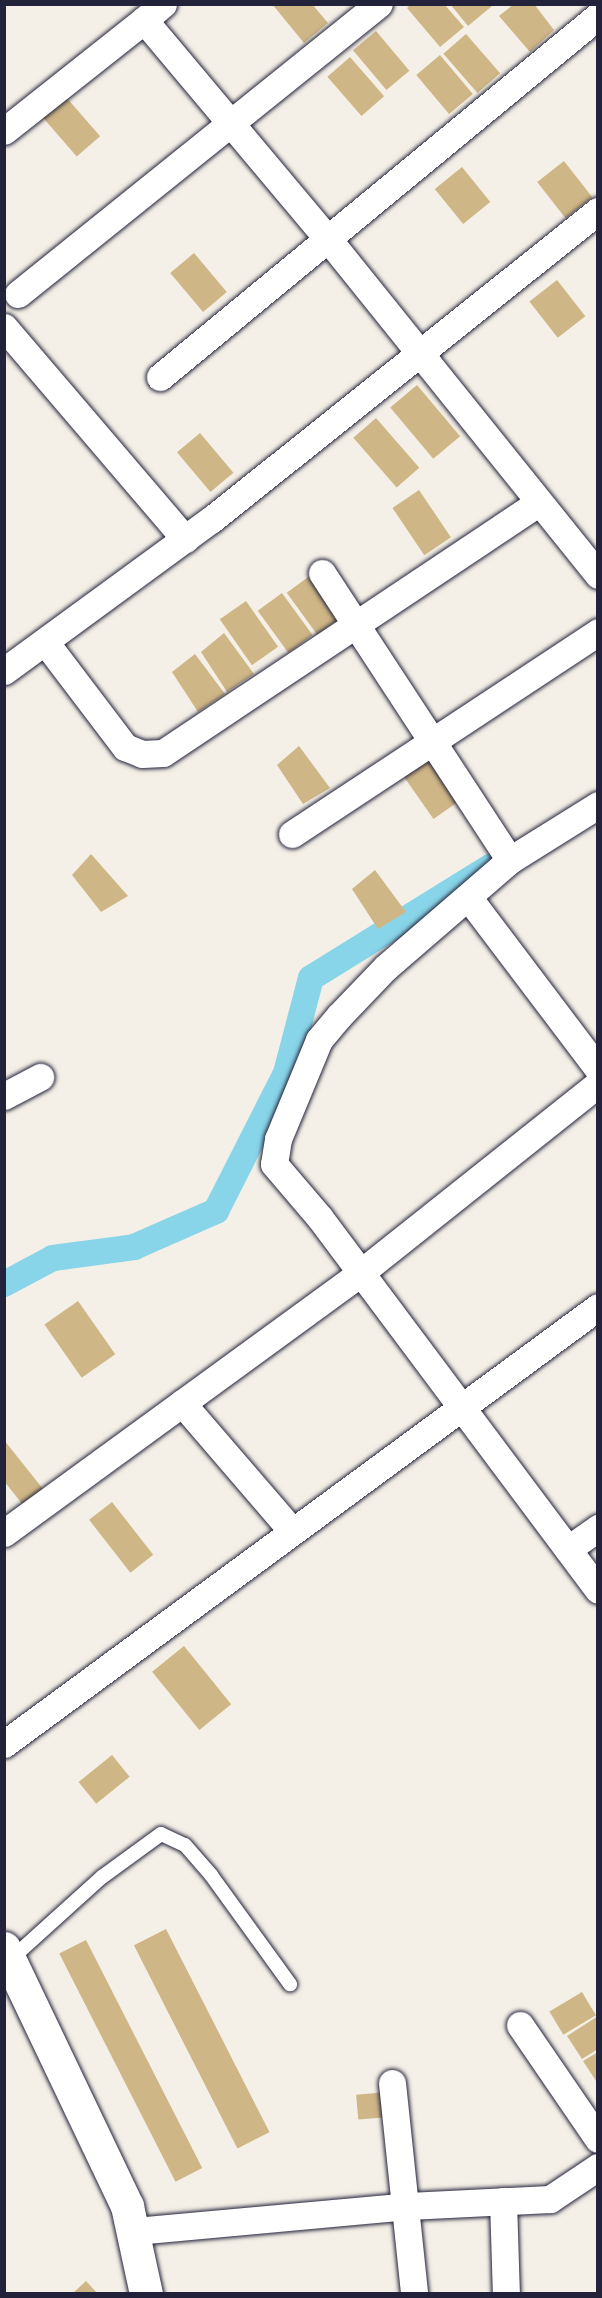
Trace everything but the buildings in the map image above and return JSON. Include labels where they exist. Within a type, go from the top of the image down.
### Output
[{"type":"street","points":[[18,294],[379,4]]},
{"type":"street","points":[[4,131],[153,12],[231,123],[328,239],[597,575]]},
{"type":"street","points":[[160,377],[597,16]]},
{"type":"street","points":[[4,671],[46,643],[185,540],[597,211]]},
{"type":"street","points":[[4,327],[185,540]]},
{"type":"street","points":[[46,643],[125,747],[142,754],[163,753],[539,502]]},
{"type":"street","points":[[322,573],[510,860]]},
{"type":"street","points":[[291,834],[597,632]]},
{"type":"street","points":[[597,805],[510,860],[386,967],[319,1040],[278,1139],[274,1164],[320,1218],[359,1274],[462,1406],[597,1590]]},
{"type":"street","points":[[468,897],[597,1069]]},
{"type":"street","points":[[4,1096],[40,1077]]},
{"type":"street","points":[[4,1533],[359,1274],[597,1084]]},
{"type":"street","points":[[4,1744],[597,1307]]},
{"type":"street","points":[[182,1403],[292,1531]]},
{"type":"street","points":[[568,1550],[597,1528]]},
{"type":"street","points":[[7,1954],[127,2206],[135,2231],[146,2294]]},
{"type":"street","points":[[520,2025],[597,2136]]},
{"type":"street","points":[[392,2083],[408,2206],[414,2294]]},
{"type":"street","points":[[135,2231],[408,2206],[550,2199],[597,2168]]},
{"type":"street","points":[[503,2201],[506,2294]]},
{"type":"lane","points":[[7,1954],[102,1877],[161,1834],[185,1845],[211,1875],[290,1984]]},
{"type":"waterway","points":[[4,1284],[53,1258],[134,1247],[216,1211],[286,1073],[311,978],[490,867]]}]
